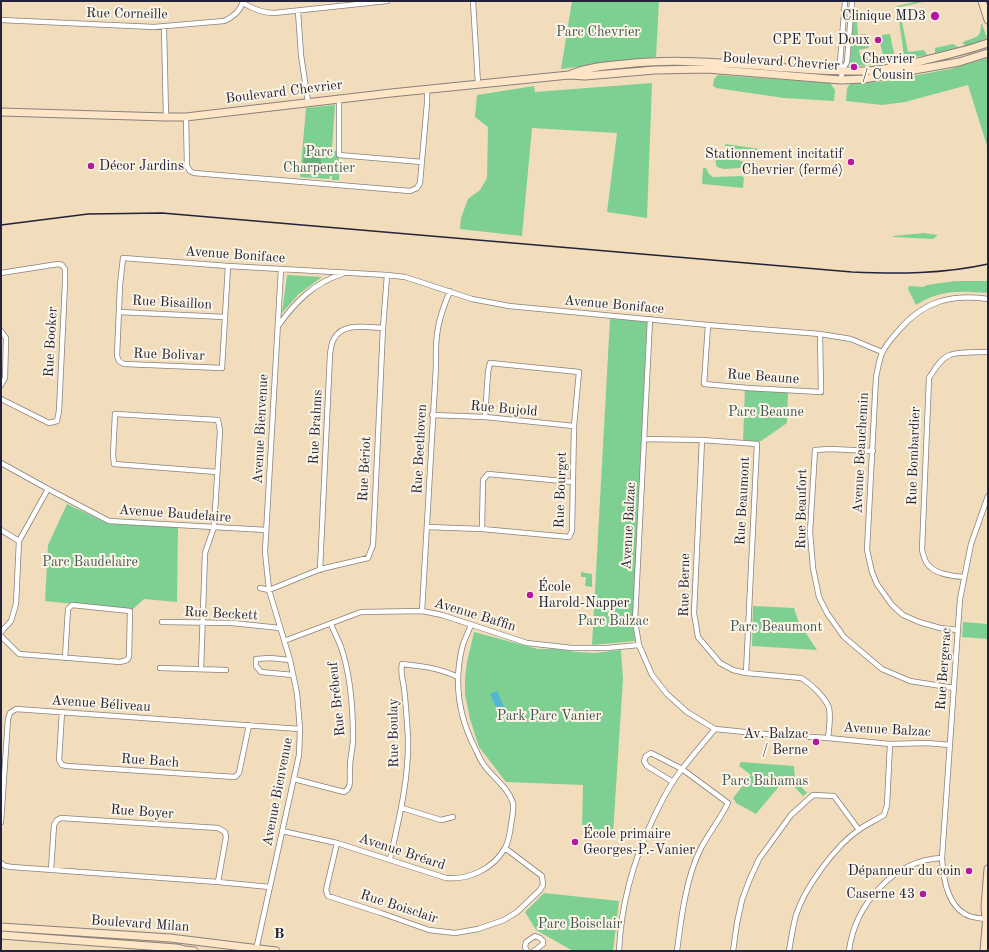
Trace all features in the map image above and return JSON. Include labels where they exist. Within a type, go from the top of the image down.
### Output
[{"type":"street","points":[[243,2],[251,8],[264,13],[298,11],[387,1]]},
{"type":"street","points":[[473,1],[478,84]]},
{"type":"street","points":[[841,80],[842,71],[840,63],[845,1]]},
{"type":"street","points":[[842,71],[847,62],[852,1]]},
{"type":"street","points":[[982,1],[988,20]]},
{"type":"street","name":"Rue Corneille","points":[[1,20],[164,27],[224,21],[236,14],[242,7],[243,2]]},
{"type":"street","points":[[298,11],[301,55],[308,102]]},
{"type":"street","points":[[164,27],[166,117]]},
{"type":"street","name":"Boulevard Chevrier","points":[[569,75],[585,69],[646,62],[708,61],[862,72],[893,68],[960,52],[988,43]]},
{"type":"street","name":"Boulevard Chevrier","points":[[1,112],[186,117],[339,98],[427,89],[569,75],[585,76],[655,70],[707,70],[841,80],[864,79],[888,76],[959,62],[988,53]]},
{"type":"street","points":[[186,117],[187,166],[190,171],[194,173],[410,191],[417,188],[420,183],[427,89]]},
{"type":"street","points":[[339,98],[339,155],[422,162]]},
{"type":"street","name":"Avenue Boniface","points":[[123,258],[405,277],[472,299],[509,306],[820,334],[851,339],[882,352]]},
{"type":"street","name":"Rue Bolivar","points":[[123,258],[117,356],[119,361],[124,364],[222,368],[228,266]]},
{"type":"street","name":"Rue Booker","points":[[1,273],[58,264],[62,265],[65,269],[59,411],[57,421],[49,423],[1,399]]},
{"type":"street","name":"Avenue Bienvenue","points":[[256,950],[299,755],[300,729],[297,693],[290,660],[269,590],[265,552],[281,269]]},
{"type":"street","name":"Avenue Boniface","points":[[278,326],[299,299],[313,288],[330,278],[345,273]]},
{"type":"street","name":"Rue Bériot","points":[[269,590],[320,570],[368,558],[373,545],[383,328],[387,275]]},
{"type":"street","name":"Rue Beethoven","points":[[422,611],[436,366],[435,342],[440,317],[450,291]]},
{"type":"street","name":"Avenue Beauchemin","points":[[958,630],[940,628],[903,615],[892,605],[877,584],[872,572],[868,550],[876,377],[882,352],[902,326],[920,310],[944,300],[957,297],[988,299]]},
{"type":"street","name":"Rue Bisaillon","points":[[119,312],[225,317]]},
{"type":"street","name":"Avenue Balzac","points":[[650,319],[636,621],[639,645],[652,675],[667,694],[687,712],[715,729],[890,744],[927,743],[950,745]]},
{"type":"street","name":"Rue Beaune","points":[[708,325],[704,384],[748,388],[821,392],[820,334]]},
{"type":"street","name":"Rue Brahms","points":[[320,570],[330,354],[333,339],[338,332],[346,328],[383,328]]},
{"type":"street","points":[[1,332],[6,338],[5,378],[1,385]]},
{"type":"street","name":"Rue Bombardier","points":[[964,577],[933,570],[926,562],[922,550],[929,378],[942,360],[950,355],[988,352]]},
{"type":"street","name":"Rue Bourget","points":[[427,527],[482,529],[569,537],[572,531],[574,426],[580,372],[490,363],[485,418]]},
{"type":"street","points":[[201,669],[206,553],[214,527],[220,431],[218,420],[115,414],[114,464],[217,472]]},
{"type":"street","name":"Rue Bujold","points":[[432,415],[574,426]]},
{"type":"street","name":"Rue Beaumont","points":[[644,439],[702,440],[757,444],[746,673]]},
{"type":"street","name":"Rue Berne","points":[[702,440],[694,613],[698,637],[720,663],[733,670],[746,673],[801,678],[808,682],[827,702],[829,709],[828,738]]},
{"type":"street","name":"Rue Beaufort","points":[[873,451],[830,449],[815,450],[810,532],[813,568],[819,597],[844,637],[882,669],[910,681],[954,688]]},
{"type":"street","name":"Avenue Baudelaire","points":[[1,463],[109,521],[266,530]]},
{"type":"street","points":[[482,529],[483,480],[488,474],[573,482]]},
{"type":"street","points":[[1,632],[11,621],[16,604],[19,540],[48,489]]},
{"type":"street","name":"Rue Bergerac","points":[[987,916],[967,915],[956,906],[950,896],[946,884],[942,858],[958,630],[964,577],[974,535],[988,496]]},
{"type":"street","points":[[1,530],[19,540]]},
{"type":"street","points":[[260,588],[269,590]]},
{"type":"street","points":[[1,636],[19,654],[65,658],[120,662],[127,660],[129,657],[130,611],[72,605],[68,609],[65,658]]},
{"type":"street","name":"Avenue Baffin","points":[[284,640],[361,612],[422,611],[442,615],[527,643],[572,648],[607,648],[639,645]]},
{"type":"street","name":"Rue Beckett","points":[[162,622],[232,623],[280,628]]},
{"type":"street","name":"Rue Brébeuf","points":[[294,779],[344,792],[349,786],[353,740],[350,693],[341,647],[331,624]]},
{"type":"street","name":"Avenue Bréard","points":[[282,831],[337,843],[390,859],[435,876],[446,878],[470,876],[484,869],[494,861],[505,848],[510,835],[513,804],[506,790],[484,765],[470,738],[462,715],[458,695],[458,677],[463,647],[471,625]]},
{"type":"street","points":[[290,660],[270,658],[256,659],[256,666],[261,672],[293,675]]},
{"type":"street","name":"Rue Boulay","points":[[390,859],[402,808],[408,762],[408,738],[404,686],[400,672],[402,664],[442,670],[458,677]]},
{"type":"street","points":[[160,668],[226,670]]},
{"type":"street","name":"Avenue Béliveau","points":[[1,822],[3,762],[8,719],[12,711],[20,709],[300,729]]},
{"type":"street","name":"Rue Bach","points":[[62,712],[59,760],[64,765],[75,766],[235,777],[239,773],[249,725]]},
{"type":"street","points":[[619,951],[620,926],[625,898],[640,845],[663,798],[673,782],[715,729]]},
{"type":"street","points":[[789,951],[796,914],[805,894],[834,853],[859,830],[884,816],[887,804],[890,744]]},
{"type":"street","points":[[673,782],[647,766],[644,761],[646,756],[651,753],[682,769],[728,803],[700,850],[692,873],[683,905],[677,951]]},
{"type":"street","points":[[733,951],[737,923],[749,881],[759,859],[791,815],[806,800],[813,795],[834,796],[859,830]]},
{"type":"street","points":[[402,808],[441,820],[453,817]]},
{"type":"street","name":"Rue Boyer","points":[[51,870],[54,826],[57,820],[61,818],[210,828],[222,829],[226,835],[218,882]]},
{"type":"street","name":"Rue Boisclair","points":[[337,843],[326,890],[328,896],[429,930],[455,933],[478,929],[504,920],[517,912],[540,890],[543,885],[542,876],[505,848]]},
{"type":"street","points":[[849,951],[852,935],[861,913],[868,901],[880,888],[894,876],[912,866],[932,859],[942,858]]},
{"type":"street","points":[[1,863],[10,867],[270,887]]},
{"type":"street","points":[[984,951],[987,916],[984,907],[988,869]]},
{"type":"street","name":"Boulevard Milan","points":[[1,927],[170,938],[256,950],[276,951]]},
{"type":"street","name":"Boulevard Milan","points":[[1,936],[143,945],[194,951]]},
{"type":"street","points":[[527,951],[525,948],[526,942],[536,936],[543,941],[543,944],[534,951]]},
{"type":"green space","name":"Parc Chevrier","points":[[572,1],[659,1],[656,57],[561,69]]},
{"type":"green space","points":[[919,1],[928,1],[899,7],[908,52],[924,50],[927,55],[872,65],[854,66],[850,62],[853,21],[868,17],[871,18],[857,22],[858,35],[866,34],[869,47],[859,50],[862,59],[883,55],[879,39],[882,38],[882,35],[890,34],[895,58],[904,56],[897,6]]},
{"type":"green space","points":[[981,24],[987,38],[967,46],[962,43],[978,36],[981,29]]},
{"type":"green space","points":[[953,44],[960,48],[935,53],[935,48]]},
{"type":"green space","points":[[988,58],[988,149],[968,85],[905,102],[882,105],[846,101],[847,88],[850,84],[886,81],[950,69]]},
{"type":"green space","points":[[718,75],[830,83],[835,90],[834,101],[784,98],[716,88],[713,86],[714,79]]},
{"type":"green space","points":[[652,83],[647,218],[607,212],[617,133],[532,128],[522,236],[460,229],[461,218],[468,199],[480,190],[487,178],[488,127],[475,117],[477,95],[534,86],[535,92]]},
{"type":"green space","name":"Parc Charpentier","points":[[335,105],[332,149],[336,151],[340,163],[339,180],[332,180],[332,176],[330,176],[329,179],[300,177],[306,108]]},
{"type":"green space","points":[[305,143],[314,147],[321,159],[321,165],[316,170],[310,172],[304,168],[303,164]]},
{"type":"green space","points":[[725,144],[760,149],[762,152],[762,157],[725,146]]},
{"type":"green space","points":[[723,154],[754,167],[724,169],[717,167],[716,159]]},
{"type":"green space","points":[[703,168],[706,168],[709,174],[713,177],[742,176],[744,178],[743,188],[703,184]]},
{"type":"green space","points":[[924,233],[938,235],[933,239],[893,237],[893,236]]},
{"type":"green space","points":[[287,275],[322,277],[299,294],[282,313]]},
{"type":"green space","points":[[955,281],[988,281],[988,293],[951,292],[934,296],[916,305],[908,289],[909,286],[923,287],[927,285]]},
{"type":"green space","name":"Parc Balzac","points":[[610,319],[647,321],[633,624],[635,641],[592,645]]},
{"type":"green space","name":"Parc Beaune","points":[[745,388],[788,391],[787,423],[761,441],[743,441]]},
{"type":"green space","name":"Parc Baudelaire","points":[[67,504],[109,524],[178,526],[177,602],[144,599],[132,610],[45,601],[48,545]]},
{"type":"green space","points":[[581,572],[592,574],[592,587],[585,586],[586,577],[581,577]]},
{"type":"green space","name":"Parc Beaumont","points":[[753,606],[794,608],[799,623],[817,650],[752,646]]},
{"type":"green space","points":[[963,622],[988,624],[988,639],[962,637]]},
{"type":"green space","name":"Park Parc Vanier","points":[[474,632],[538,649],[556,649],[595,653],[621,650],[623,679],[613,833],[582,829],[583,785],[506,782],[479,747],[470,719],[465,694],[467,662]]},
{"type":"green space","name":"Parc Bahamas","points":[[741,762],[794,766],[795,780],[807,793],[803,796],[786,778],[756,814],[736,803],[733,798],[751,775],[739,766]]},
{"type":"green space","name":"Parc Boisclair","points":[[544,893],[619,901],[613,951],[573,951],[536,930],[525,912]]},
{"type":"water","points":[[497,691],[505,709],[498,712],[490,694]]},
{"type":"railway","points":[[1,225],[88,214],[162,213],[852,272],[920,272],[954,270],[988,264]]},
{"type":"place","name":"Clinique MD3","points":[[935,16]]},
{"type":"place","name":"CPE Tout Doux","points":[[878,40]]},
{"type":"place","name":"Chevrier / Cousin","points":[[854,67]]},
{"type":"place","name":"Stationnement incitatif Chevrier (fermé)","points":[[851,162]]},
{"type":"place","name":"Décor Jardins","points":[[91,166]]},
{"type":"place","name":"École Harold-Napper","points":[[530,595]]},
{"type":"place","name":"Av. Balzac / Berne","points":[[816,742]]},
{"type":"place","name":"École primaire Georges-P.-Vanier","points":[[575,842]]},
{"type":"place","name":"Dépanneur du coin","points":[[969,871]]},
{"type":"place","name":"Caserne 43","points":[[923,894]]},
{"type":"district","name":"B","points":[[279,934]]}]
